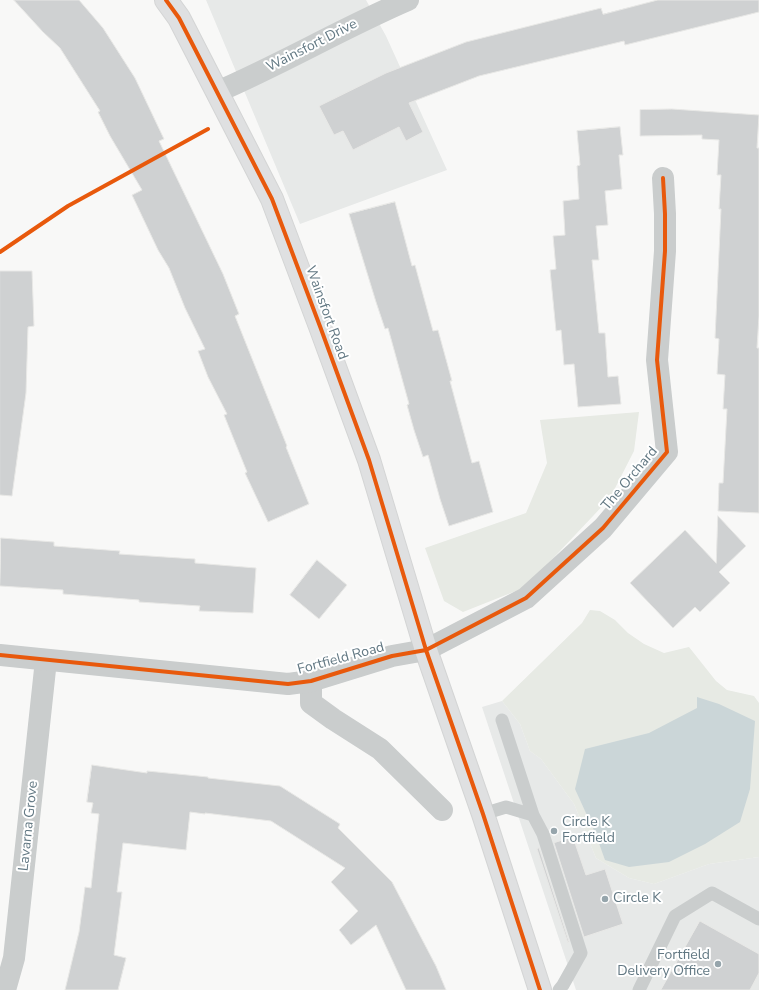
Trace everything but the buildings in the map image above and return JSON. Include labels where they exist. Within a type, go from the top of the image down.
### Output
[{"type":"main road","name":"Wainsfort Road","points":[[166,0],[179,18],[272,199],[369,460],[426,650]]},
{"type":"main road","points":[[426,650],[483,814],[540,990]]},
{"type":"street","name":"Wainsfort Drive","points":[[217,92],[243,81],[369,16],[408,0]]},
{"type":"street","name":"The Orchard","points":[[426,650],[526,598],[603,528],[668,452],[657,360],[665,251],[663,178]]},
{"type":"street","name":"Fortfield Road","points":[[0,655],[288,684],[311,681],[392,656],[426,650]]},
{"type":"street","name":"Lavarna Grove","points":[[5,990],[14,958],[46,660]]},
{"type":"street","points":[[311,681],[311,703],[380,749],[442,810]]},
{"type":"lane","points":[[502,720],[533,815],[543,834],[581,953],[559,990]]},
{"type":"lane","points":[[483,814],[506,807],[533,815]]},
{"type":"lane","points":[[639,990],[675,916],[712,893],[759,919]]},
{"type":"shaded area","points":[[206,0],[366,0],[386,36],[447,170],[300,224]]},
{"type":"shaded area","points":[[639,412],[634,451],[610,498],[526,587],[463,612],[444,601],[425,548],[526,513],[547,463],[540,420]]},
{"type":"shaded area","points":[[590,610],[600,611],[615,620],[628,633],[644,644],[664,653],[689,647],[716,681],[727,690],[754,696],[759,703],[759,857],[709,864],[654,884],[629,878],[596,858],[574,804],[541,759],[530,751],[520,724],[502,701],[582,623]]},
{"type":"shaded area","points":[[697,697],[719,704],[755,721],[750,789],[740,822],[705,844],[669,862],[629,867],[605,860],[596,835],[575,789],[585,749],[649,733],[697,708]]},
{"type":"shaded area","points":[[502,701],[520,724],[530,751],[541,759],[574,804],[596,858],[629,878],[654,884],[709,864],[759,857],[759,990],[576,990],[482,707]]},
{"type":"cycle path","points":[[166,0],[179,18],[272,199],[369,460],[426,650],[483,814],[540,990]]},
{"type":"cycle path","points":[[0,252],[68,206],[208,129]]},
{"type":"cycle path","points":[[0,655],[288,684],[311,681],[392,656],[426,650],[526,598],[603,528],[667,452],[657,360],[665,251],[663,178]]},
{"type":"place","name":"Circle K Fortfield","points":[[554,831]]},
{"type":"place","name":"Circle K","points":[[605,899]]},
{"type":"place","name":"Fortfield Delivery Office","points":[[718,964]]}]
